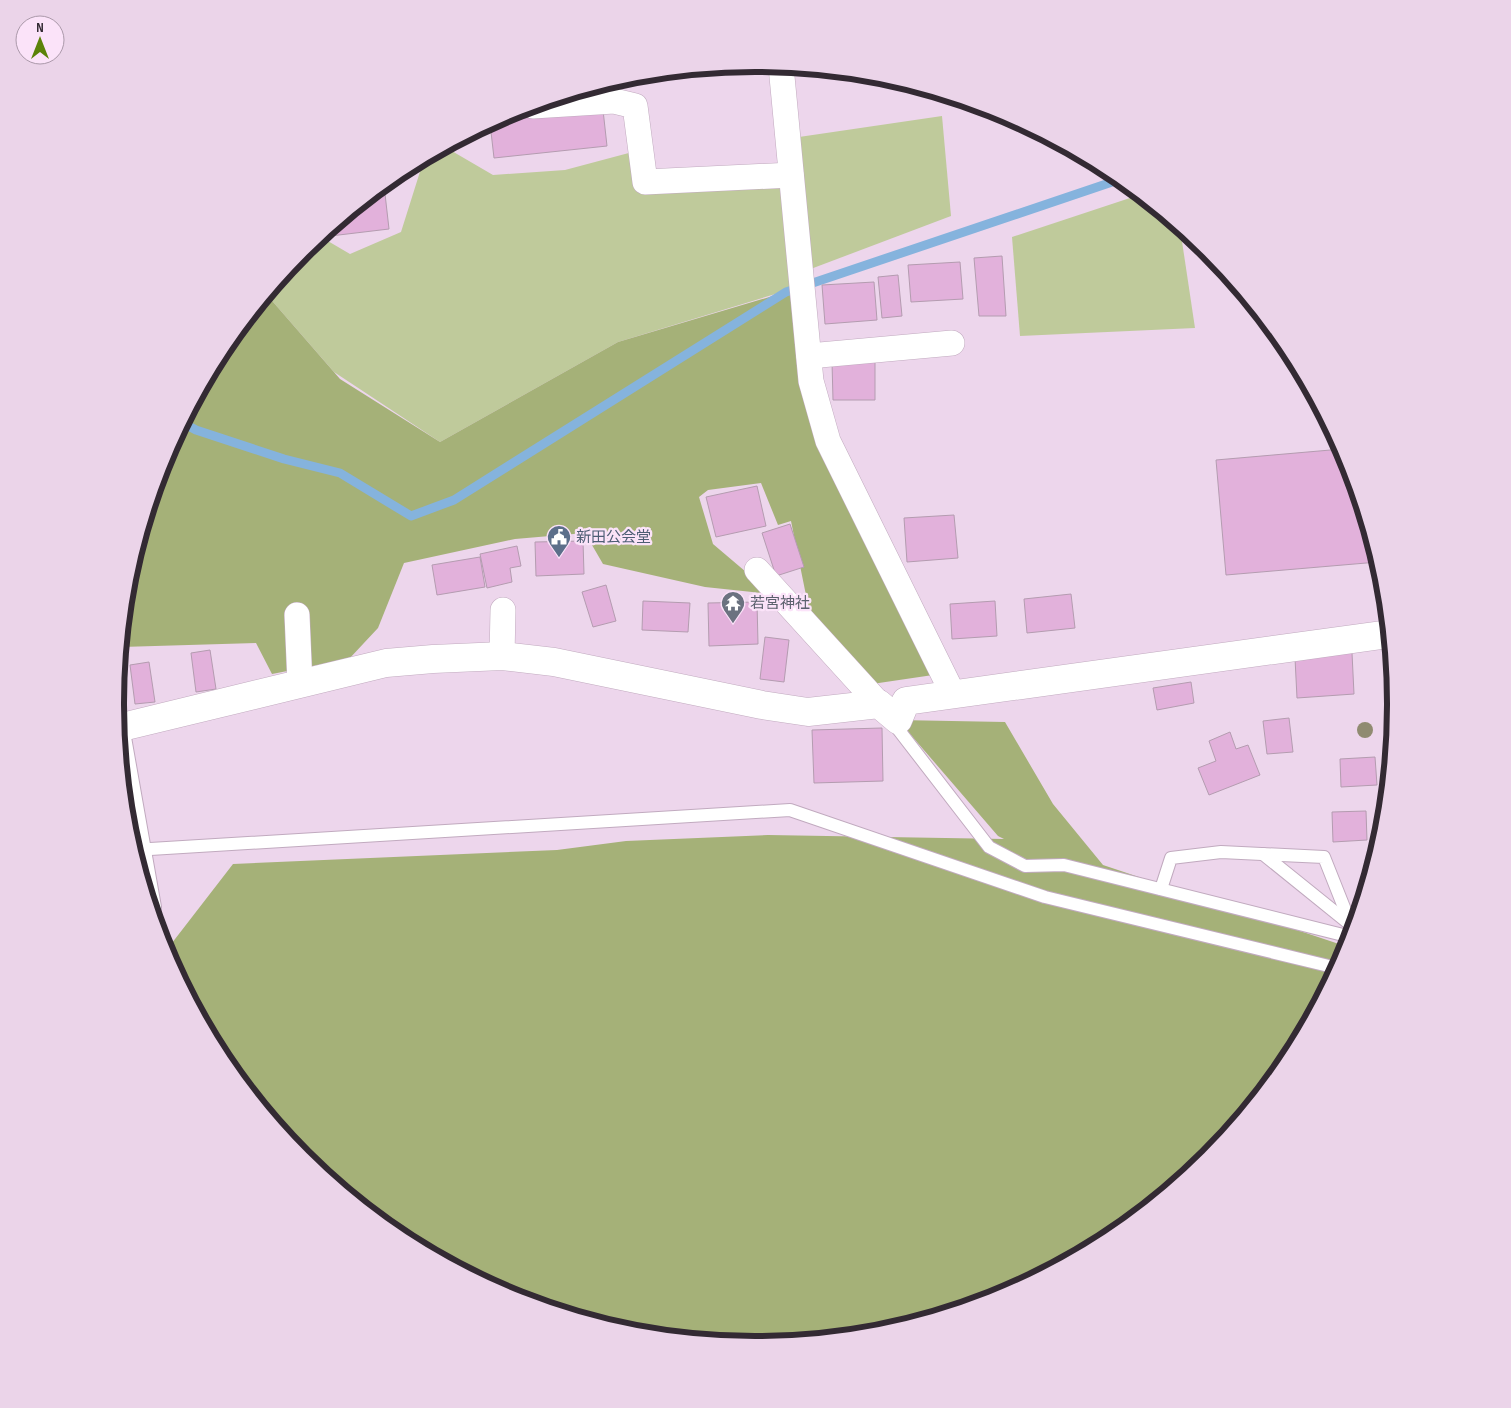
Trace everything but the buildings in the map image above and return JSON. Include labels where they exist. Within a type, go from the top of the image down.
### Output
[{"type":"street","points":[[782,73],[811,381],[828,441],[953,694]]},
{"type":"street","points":[[558,104],[614,101],[635,106],[645,182],[791,175]]},
{"type":"street","points":[[809,356],[952,344]]},
{"type":"street","points":[[757,570],[879,704],[898,720],[906,701],[1383,635]]},
{"type":"street","points":[[502,656],[503,610]]},
{"type":"street","points":[[297,615],[300,684]]},
{"type":"street","points":[[125,726],[386,663],[502,656],[554,662],[762,705],[808,712],[879,704]]},
{"type":"lane","points":[[879,704],[989,847],[1025,866],[1064,865],[1161,889],[1345,930]]},
{"type":"lane","points":[[142,850],[790,810],[1045,897],[1330,966]]},
{"type":"lane","points":[[1161,889],[1171,858],[1221,852],[1324,857],[1348,922]]},
{"type":"lane","points":[[1264,854],[1346,927]]},
{"type":"green space","points":[[942,116],[951,216],[808,270],[799,137]]},
{"type":"green space","points":[[640,150],[644,182],[787,175],[805,285],[618,342],[440,442],[334,372],[271,300],[309,257],[327,240],[350,254],[401,232],[421,169],[452,151],[493,175],[565,170]]},
{"type":"green space","points":[[1132,197],[1181,238],[1195,328],[1020,336],[1012,237]]},
{"type":"green space","points":[[801,284],[811,381],[933,675],[872,684],[811,620],[791,521],[778,525],[761,483],[708,490],[699,497],[713,544],[772,594],[705,587],[603,564],[585,533],[515,539],[404,563],[378,628],[349,659],[272,674],[256,643],[127,647],[136,581],[158,501],[172,462],[189,425],[230,353],[271,300],[340,379],[440,442],[618,342],[786,292]]},
{"type":"green space","points":[[898,720],[1005,722],[1053,804],[1103,865],[1340,944],[1302,1020],[1281,1055],[1257,1088],[1202,1151],[1140,1205],[1071,1251],[997,1287],[919,1314],[838,1330],[756,1336],[673,1330],[632,1323],[592,1314],[553,1302],[476,1270],[440,1251],[371,1205],[339,1179],[309,1151],[281,1120],[230,1055],[189,983],[171,944],[233,864],[557,850],[626,841],[768,835],[1004,839],[998,836]]},
{"type":"waterway","points":[[189,426],[284,459],[340,473],[411,516],[454,500],[786,292],[1111,182]]},
{"type":"place","name":"新田公会堂","points":[[559,558]]},
{"type":"place","name":"若宮神社","points":[[733,624]]}]
